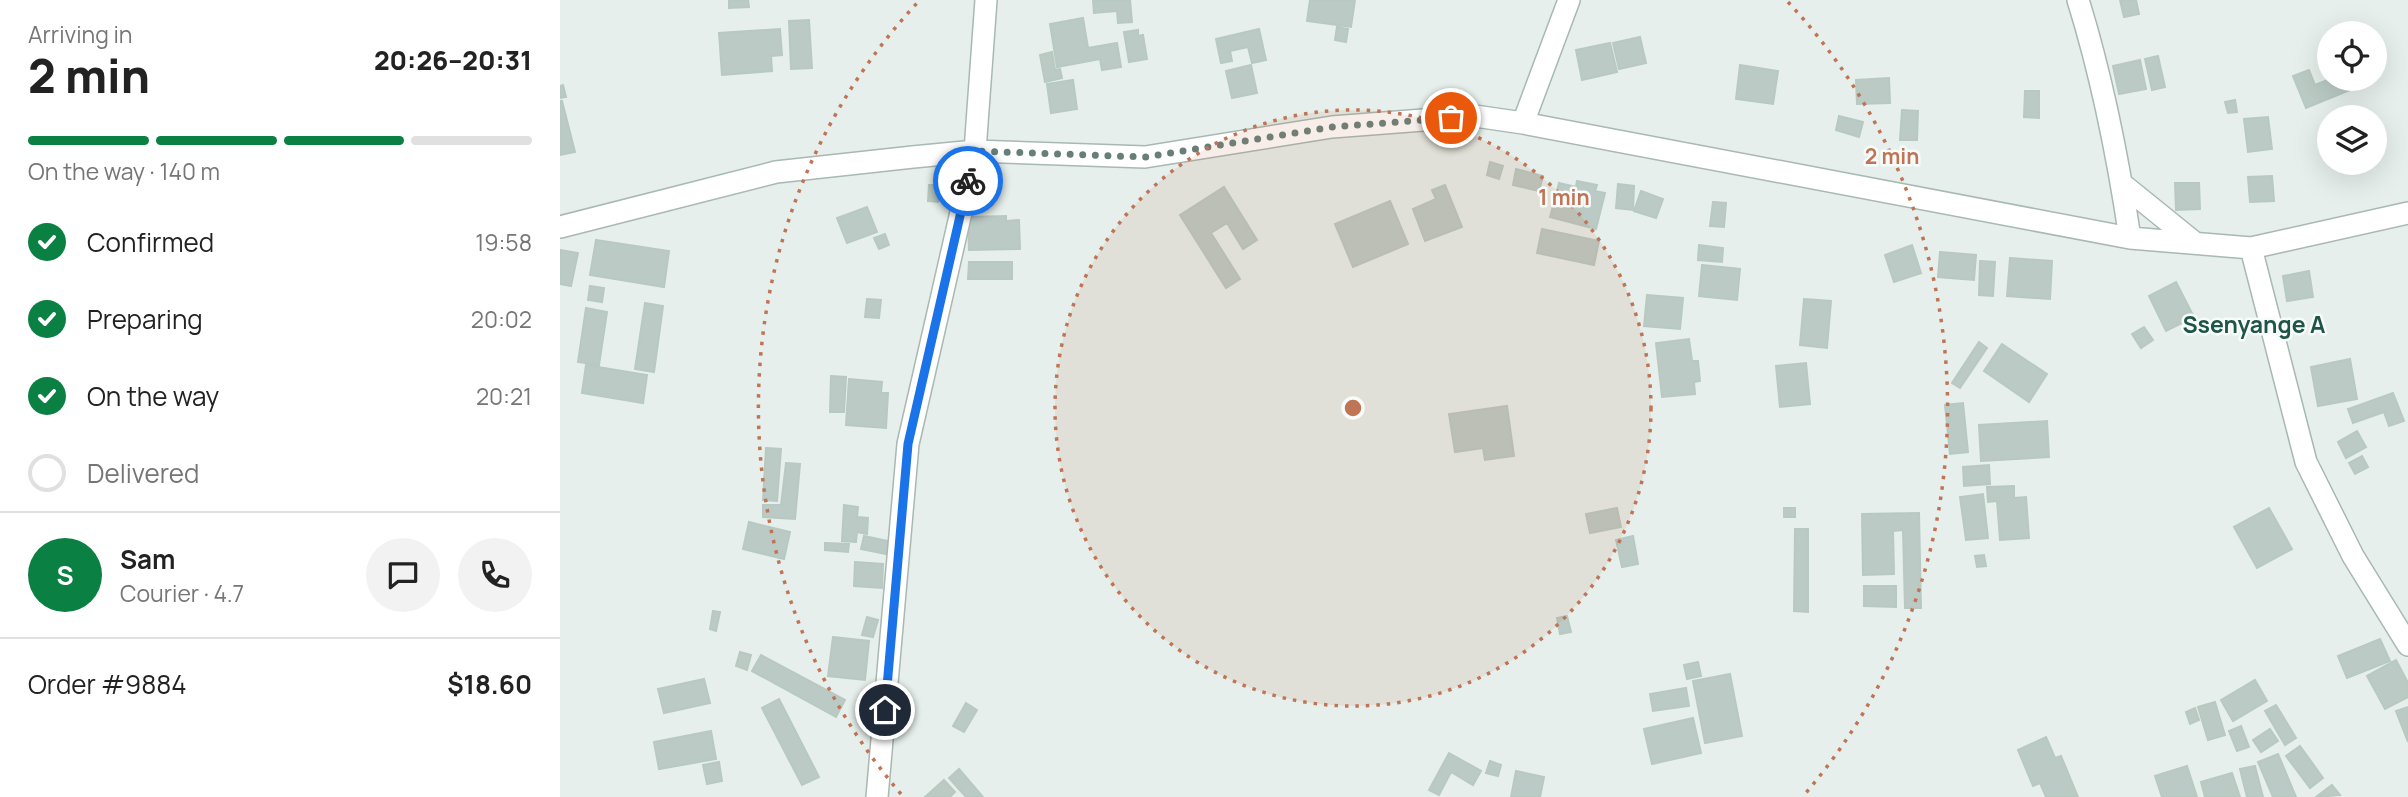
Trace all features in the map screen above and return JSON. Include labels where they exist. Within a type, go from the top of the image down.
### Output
[{"type":"street","points":[[877,797],[908,444],[975,151],[986,0]]},
{"type":"street","points":[[1523,123],[1569,0]]},
{"type":"street","points":[[2078,0],[2087,27],[2122,184],[2130,238]]},
{"type":"street","points":[[560,227],[776,172],[975,151],[1145,157],[1332,127],[1475,116],[2130,238],[2251,248],[2408,213]]},
{"type":"street","points":[[2122,184],[2196,243]]},
{"type":"street","points":[[2251,248],[2306,462],[2353,556],[2408,645]]},
{"type":"building","points":[[729,0],[748,0],[749,7],[729,8]]},
{"type":"building","points":[[1093,0],[1130,0],[1132,22],[1118,23],[1117,11],[1094,13]]},
{"type":"building","points":[[1310,0],[1355,0],[1351,27],[1307,21]]},
{"type":"building","points":[[2120,0],[2136,0],[2139,14],[2124,17]]},
{"type":"building","points":[[1083,18],[1088,48],[1117,43],[1121,67],[1102,70],[1100,59],[1057,67],[1050,24]]},
{"type":"building","points":[[809,20],[812,68],[791,69],[789,21]]},
{"type":"building","points":[[1337,27],[1348,29],[1346,42],[1335,40]]},
{"type":"building","points":[[780,29],[782,55],[771,56],[772,71],[722,75],[719,33]]},
{"type":"building","points":[[1259,29],[1266,60],[1252,63],[1248,47],[1230,51],[1232,61],[1221,63],[1216,39]]},
{"type":"building","points":[[1138,30],[1138,36],[1143,35],[1147,59],[1129,62],[1124,32]]},
{"type":"building","points":[[1640,37],[1646,63],[1619,69],[1613,43]]},
{"type":"building","points":[[1610,43],[1617,72],[1582,80],[1576,50]]},
{"type":"building","points":[[1052,52],[1055,70],[1060,69],[1062,78],[1045,82],[1040,55]]},
{"type":"building","points":[[2158,56],[2165,87],[2152,90],[2145,59]]},
{"type":"building","points":[[2140,60],[2146,89],[2119,94],[2113,66]]},
{"type":"building","points":[[1251,65],[1257,93],[1232,98],[1226,71]]},
{"type":"building","points":[[1740,65],[1778,71],[1773,104],[1736,99]]},
{"type":"building","points":[[2309,70],[2315,85],[2317,84],[2317,91],[2348,91],[2306,108],[2293,76]]},
{"type":"building","points":[[1889,78],[1890,103],[1857,104],[1856,80]]},
{"type":"building","points":[[1073,80],[1077,109],[1051,113],[1047,84]]},
{"type":"building","points":[[563,85],[566,97],[560,98],[560,86]]},
{"type":"building","points":[[2025,91],[2039,91],[2039,118],[2024,117]]},
{"type":"building","points":[[2235,100],[2237,112],[2228,113],[2225,102]]},
{"type":"building","points":[[560,101],[575,152],[560,155]]},
{"type":"building","points":[[1902,110],[1918,111],[1917,140],[1900,140]]},
{"type":"building","points":[[1839,116],[1863,122],[1859,137],[1836,130]]},
{"type":"building","points":[[2268,117],[2272,149],[2248,152],[2244,119]]},
{"type":"building","points":[[1490,162],[1503,166],[1499,179],[1487,175]]},
{"type":"building","points":[[1516,169],[1543,176],[1539,191],[1513,185]]},
{"type":"building","points":[[2272,176],[2274,201],[2250,202],[2248,177]]},
{"type":"building","points":[[1577,181],[1597,185],[1595,191],[1605,193],[1596,229],[1550,217],[1559,183],[1576,187]]},
{"type":"building","points":[[2175,183],[2199,183],[2200,209],[2176,210]]},
{"type":"building","points":[[1618,184],[1634,186],[1633,210],[1616,208]]},
{"type":"building","points":[[929,185],[940,185],[938,202],[928,201]]},
{"type":"building","points":[[1445,185],[1462,227],[1425,241],[1413,209],[1436,199],[1432,190]]},
{"type":"building","points":[[1224,187],[1257,240],[1243,249],[1227,223],[1211,233],[1240,279],[1226,288],[1180,215]]},
{"type":"building","points":[[1641,191],[1663,199],[1656,218],[1634,211]]},
{"type":"building","points":[[1390,201],[1408,244],[1353,267],[1335,224]]},
{"type":"building","points":[[1713,202],[1726,203],[1724,227],[1710,226]]},
{"type":"building","points":[[867,207],[877,232],[847,243],[837,218]]},
{"type":"building","points":[[1006,216],[1006,221],[1019,220],[1020,249],[969,250],[968,217]]},
{"type":"building","points":[[1542,229],[1599,241],[1594,265],[1537,253]]},
{"type":"building","points":[[885,234],[889,245],[879,249],[874,238]]},
{"type":"building","points":[[596,240],[669,251],[664,287],[590,275]]},
{"type":"building","points":[[1699,245],[1723,248],[1722,262],[1698,260]]},
{"type":"building","points":[[1912,245],[1921,273],[1894,282],[1885,255]]},
{"type":"building","points":[[560,250],[578,253],[571,286],[560,284]]},
{"type":"building","points":[[1940,252],[1976,255],[1974,280],[1938,277]]},
{"type":"building","points":[[2010,258],[2052,261],[2050,299],[2007,296]]},
{"type":"building","points":[[1980,261],[1995,262],[1993,296],[1979,295]]},
{"type":"building","points":[[969,262],[1012,262],[1012,279],[968,279]]},
{"type":"building","points":[[1702,265],[1740,269],[1737,300],[1699,296]]},
{"type":"building","points":[[2309,271],[2313,297],[2287,301],[2283,276]]},
{"type":"building","points":[[2176,282],[2194,317],[2166,331],[2149,296]]},
{"type":"building","points":[[590,286],[604,288],[602,302],[588,300]]},
{"type":"building","points":[[1647,295],[1683,298],[1680,329],[1644,326]]},
{"type":"building","points":[[867,299],[881,300],[879,318],[865,317]]},
{"type":"building","points":[[1804,299],[1831,301],[1827,348],[1800,345]]},
{"type":"building","points":[[645,303],[663,306],[654,372],[635,369]]},
{"type":"building","points":[[586,308],[607,312],[599,365],[578,362]]},
{"type":"building","points":[[2144,327],[2153,340],[2141,348],[2132,334]]},
{"type":"building","points":[[1689,339],[1692,361],[1698,361],[1700,381],[1694,382],[1695,394],[1662,397],[1656,343]]},
{"type":"building","points":[[1979,342],[1987,348],[1960,388],[1952,383]]},
{"type":"building","points":[[2002,344],[2047,374],[2029,402],[1984,371]]},
{"type":"building","points":[[2350,359],[2357,399],[2318,406],[2311,367]]},
{"type":"building","points":[[1806,363],[1810,404],[1780,407],[1776,366]]},
{"type":"building","points":[[586,365],[647,375],[643,403],[582,393]]},
{"type":"building","points":[[831,376],[846,377],[844,412],[830,412]]},
{"type":"building","points":[[849,379],[882,382],[881,393],[888,393],[886,428],[846,425]]},
{"type":"building","points":[[2393,393],[2404,421],[2389,426],[2384,412],[2353,423],[2348,409]]},
{"type":"building","points":[[1963,403],[1968,452],[1950,454],[1945,405]]},
{"type":"building","points":[[1507,406],[1514,456],[1485,460],[1483,448],[1455,452],[1449,414]]},
{"type":"building","points":[[2047,421],[2049,457],[1981,461],[1979,425]]},
{"type":"building","points":[[2357,431],[2366,447],[2346,458],[2338,442]]},
{"type":"building","points":[[766,448],[781,449],[777,501],[763,500]]},
{"type":"building","points":[[2362,456],[2368,467],[2355,474],[2349,463]]},
{"type":"building","points":[[786,463],[800,464],[795,519],[763,517],[763,505],[781,505]]},
{"type":"building","points":[[1989,465],[1990,484],[1964,486],[1963,467]]},
{"type":"building","points":[[2014,486],[2014,498],[2026,497],[2029,538],[2000,540],[1997,501],[1988,502],[1987,487]]},
{"type":"building","points":[[1983,494],[1988,538],[1966,540],[1960,497]]},
{"type":"building","points":[[844,505],[858,507],[857,517],[868,518],[867,534],[857,532],[856,542],[842,541]]},
{"type":"building","points":[[1617,508],[1621,527],[1590,533],[1586,514]]},
{"type":"building","points":[[1784,508],[1795,508],[1795,517],[1784,517]]},
{"type":"building","points":[[2269,508],[2292,549],[2257,568],[2234,527]]},
{"type":"building","points":[[1919,513],[1921,608],[1905,608],[1903,530],[1893,531],[1894,574],[1863,575],[1862,514]]},
{"type":"building","points":[[749,522],[790,532],[784,559],[743,549]]},
{"type":"building","points":[[1795,529],[1808,529],[1808,612],[1794,611]]},
{"type":"building","points":[[864,536],[888,541],[886,554],[861,549]]},
{"type":"building","points":[[1633,536],[1638,564],[1622,567],[1616,540]]},
{"type":"building","points":[[825,543],[849,544],[848,552],[825,550]]},
{"type":"building","points":[[1984,555],[1986,566],[1977,567],[1975,556]]},
{"type":"building","points":[[855,562],[883,564],[882,588],[854,586]]},
{"type":"building","points":[[1864,586],[1896,586],[1896,607],[1864,606]]},
{"type":"building","points":[[713,611],[720,612],[716,631],[710,629]]},
{"type":"building","points":[[1567,616],[1571,632],[1560,634],[1557,618]]},
{"type":"building","points":[[867,617],[878,620],[873,637],[862,635]]},
{"type":"building","points":[[833,637],[869,641],[865,680],[828,676]]},
{"type":"building","points":[[2380,639],[2390,661],[2347,678],[2338,656]]},
{"type":"building","points":[[740,652],[751,655],[747,670],[736,666]]},
{"type":"building","points":[[761,655],[845,700],[836,717],[752,671]]},
{"type":"building","points":[[2396,660],[2408,683],[2408,697],[2385,709],[2367,676]]},
{"type":"building","points":[[1698,662],[1701,676],[1687,679],[1684,665]]},
{"type":"building","points":[[1730,674],[1742,736],[1705,743],[1693,681]]},
{"type":"building","points":[[704,679],[710,703],[664,713],[658,689]]},
{"type":"building","points":[[2255,680],[2267,701],[2233,721],[2221,700]]},
{"type":"building","points":[[1686,688],[1689,706],[1653,711],[1650,694]]},
{"type":"building","points":[[779,699],[819,777],[802,785],[762,708]]},
{"type":"building","points":[[2215,702],[2225,735],[2208,740],[2198,707]]},
{"type":"building","points":[[966,703],[977,710],[964,732],[953,726]]},
{"type":"building","points":[[2276,705],[2296,738],[2285,745],[2265,711]]},
{"type":"building","points":[[2408,707],[2408,742],[2396,711]]},
{"type":"building","points":[[2195,708],[2199,720],[2190,724],[2186,712]]},
{"type":"building","points":[[1693,718],[1701,753],[1652,764],[1644,729]]},
{"type":"building","points":[[2241,726],[2249,747],[2237,751],[2229,731]]},
{"type":"building","points":[[2270,729],[2278,741],[2261,752],[2253,740]]},
{"type":"building","points":[[711,731],[716,759],[659,769],[654,742]]},
{"type":"building","points":[[2046,737],[2055,758],[2061,756],[2078,797],[2046,797],[2040,783],[2033,786],[2018,750]]},
{"type":"building","points":[[2300,746],[2323,778],[2310,788],[2286,756]]},
{"type":"building","points":[[1449,753],[1481,771],[1473,785],[1451,772],[1439,795],[1429,790]]},
{"type":"building","points":[[2278,754],[2296,797],[2273,797],[2258,762]]},
{"type":"building","points":[[1490,761],[1501,765],[1498,776],[1486,773]]},
{"type":"building","points":[[719,762],[722,781],[707,784],[703,765]]},
{"type":"building","points":[[2187,766],[2197,797],[2162,797],[2155,776]]},
{"type":"building","points":[[2255,766],[2263,797],[2247,797],[2240,769]]},
{"type":"building","points":[[959,769],[983,797],[966,797],[949,778]]},
{"type":"building","points":[[1516,771],[1544,777],[1540,797],[1511,797]]},
{"type":"building","points":[[2232,773],[2240,797],[2205,797],[2201,782]]},
{"type":"building","points":[[944,780],[955,792],[950,797],[925,797]]},
{"type":"building","points":[[2332,785],[2340,795],[2316,797]]},
{"type":"way so far","points":[[968,181],[975,151],[1145,157],[1332,127],[1451,118]]},
{"type":"district","name":"Ssenyange A","points":[[2254,324]]},
{"type":"route","points":[[885,710],[908,444],[968,181]]}]
